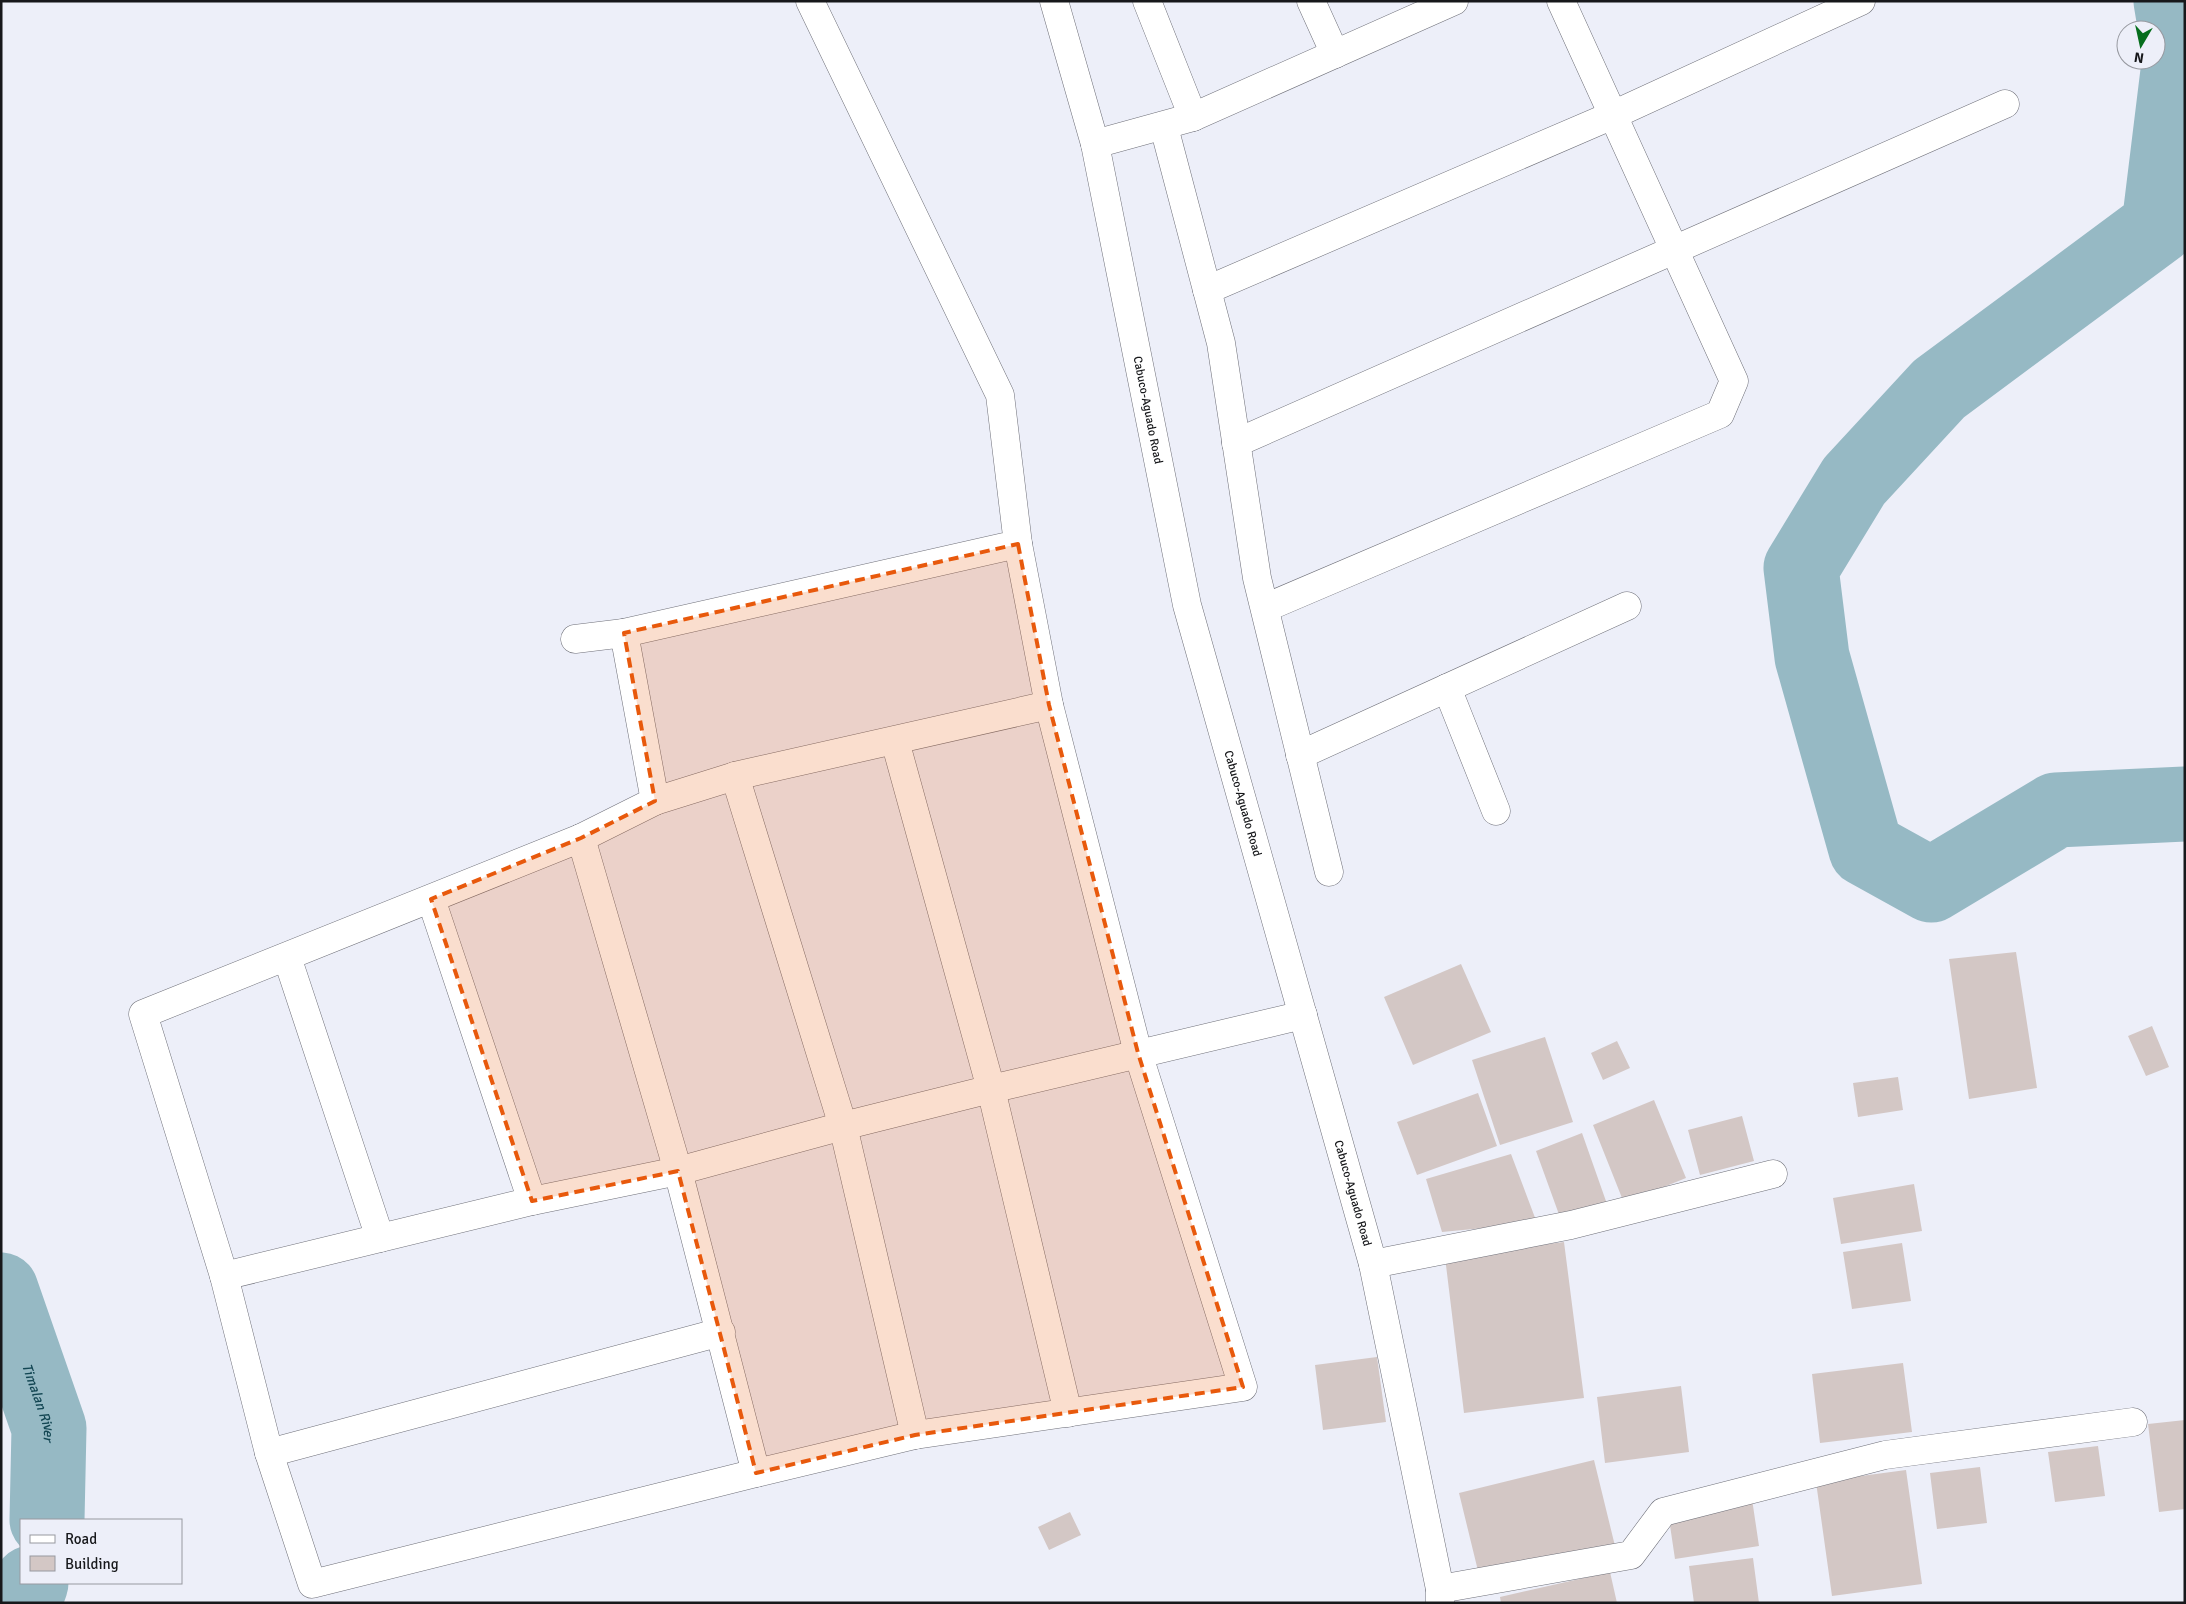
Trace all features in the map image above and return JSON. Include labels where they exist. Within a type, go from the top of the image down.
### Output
[{"type":"street","points":[[810,1],[1000,395],[1018,544],[1049,704],[1138,1053],[1243,1387],[915,1435],[312,1584],[269,1453],[224,1276],[143,1014],[581,838],[655,801],[735,776],[895,741],[1049,704]]},
{"type":"street","name":"Cabuco-Aguado Road","points":[[1054,1],[1095,144],[1188,605],[1373,1264],[1440,1596]]},
{"type":"street","points":[[1147,1],[1193,117]]},
{"type":"street","points":[[1311,1],[1335,54]]},
{"type":"street","points":[[1095,144],[1164,127],[1193,117],[1454,1]]},
{"type":"street","points":[[1265,608],[1720,414],[1734,381],[1561,1]]},
{"type":"street","points":[[1207,290],[1612,115],[1861,1]]},
{"type":"street","points":[[1236,443],[2005,104]]},
{"type":"street","points":[[1164,127],[1221,343],[1257,578],[1329,872]]},
{"type":"street","points":[[575,639],[624,633],[1018,544]]},
{"type":"street","points":[[1300,755],[1627,606]]},
{"type":"street","points":[[624,633],[655,801]]},
{"type":"street","points":[[1447,688],[1496,811]]},
{"type":"street","points":[[895,741],[991,1089],[1068,1412]]},
{"type":"street","points":[[735,776],[843,1126],[915,1435]]},
{"type":"street","points":[[581,838],[678,1171],[756,1473]]},
{"type":"street","points":[[431,899],[532,1201]]},
{"type":"street","points":[[287,957],[380,1238]]},
{"type":"street","points":[[224,1276],[532,1201],[678,1171],[843,1126],[991,1089],[1138,1053],[1303,1016]]},
{"type":"street","points":[[1373,1264],[1571,1225],[1773,1174]]},
{"type":"street","points":[[269,1453],[721,1332]]},
{"type":"street","points":[[1440,1596],[1631,1555],[1663,1512],[1884,1456],[2133,1422]]},
{"type":"highlighted area","points":[[1018,544],[1049,705],[1138,1053],[1243,1387],[915,1435],[756,1473],[678,1171],[532,1201],[431,899],[581,838],[655,801],[624,633]]},
{"type":"building","points":[[2016,952],[2037,1088],[1969,1099],[1949,959]]},
{"type":"building","points":[[1461,964],[1491,1032],[1413,1065],[1384,997]]},
{"type":"building","points":[[2152,1026],[2169,1067],[2146,1076],[2128,1036]]},
{"type":"building","points":[[1545,1037],[1573,1122],[1500,1145],[1472,1060]]},
{"type":"building","points":[[1617,1041],[1630,1068],[1603,1080],[1591,1053]]},
{"type":"building","points":[[1898,1077],[1903,1110],[1858,1117],[1853,1083]]},
{"type":"building","points":[[1478,1093],[1497,1146],[1417,1175],[1397,1122]]},
{"type":"building","points":[[1654,1100],[1686,1178],[1624,1203],[1593,1125]]},
{"type":"building","points":[[1742,1116],[1754,1161],[1700,1175],[1688,1130]]},
{"type":"building","points":[[1582,1133],[1607,1204],[1561,1220],[1536,1151]]},
{"type":"building","points":[[1511,1154],[1537,1223],[1442,1232],[1426,1179]]},
{"type":"building","points":[[1914,1184],[1922,1231],[1841,1244],[1833,1198]]},
{"type":"building","points":[[1564,1242],[1584,1398],[1464,1413],[1445,1257]]},
{"type":"building","points":[[1902,1243],[1911,1301],[1852,1309],[1843,1252]]},
{"type":"building","points":[[1377,1357],[1386,1422],[1323,1430],[1315,1365]]},
{"type":"building","points":[[1903,1363],[1912,1432],[1820,1443],[1812,1374]]},
{"type":"building","points":[[1681,1386],[1689,1452],[1605,1463],[1597,1397]]},
{"type":"building","points":[[2185,1420],[2185,1509],[2159,1512],[2148,1424]]},
{"type":"building","points":[[2098,1446],[2105,1496],[2055,1502],[2048,1452]]},
{"type":"building","points":[[1594,1460],[1615,1546],[1480,1579],[1459,1493]]},
{"type":"building","points":[[1980,1467],[1987,1523],[1937,1529],[1930,1473]]},
{"type":"building","points":[[1906,1470],[1922,1584],[1832,1596],[1816,1482]]},
{"type":"building","points":[[1752,1499],[1759,1546],[1675,1559],[1668,1512]]},
{"type":"building","points":[[1070,1512],[1081,1535],[1049,1550],[1038,1527]]},
{"type":"building","points":[[1753,1558],[1759,1603],[1694,1603],[1689,1566]]},
{"type":"building","points":[[1610,1572],[1617,1603],[1501,1603],[1500,1597]]},
{"type":"waterway","points":[[2171,1],[2180,55],[2159,226],[1939,389],[1854,481],[1801,568],[1812,657],[1866,849],[1931,885],[2056,810],[2185,804]]},
{"type":"waterway","name":"Timalan River","points":[[1,1290],[49,1428],[47,1519]]},
{"type":"waterway","name":"Timalan River","points":[[24,1603],[31,1584]]}]
